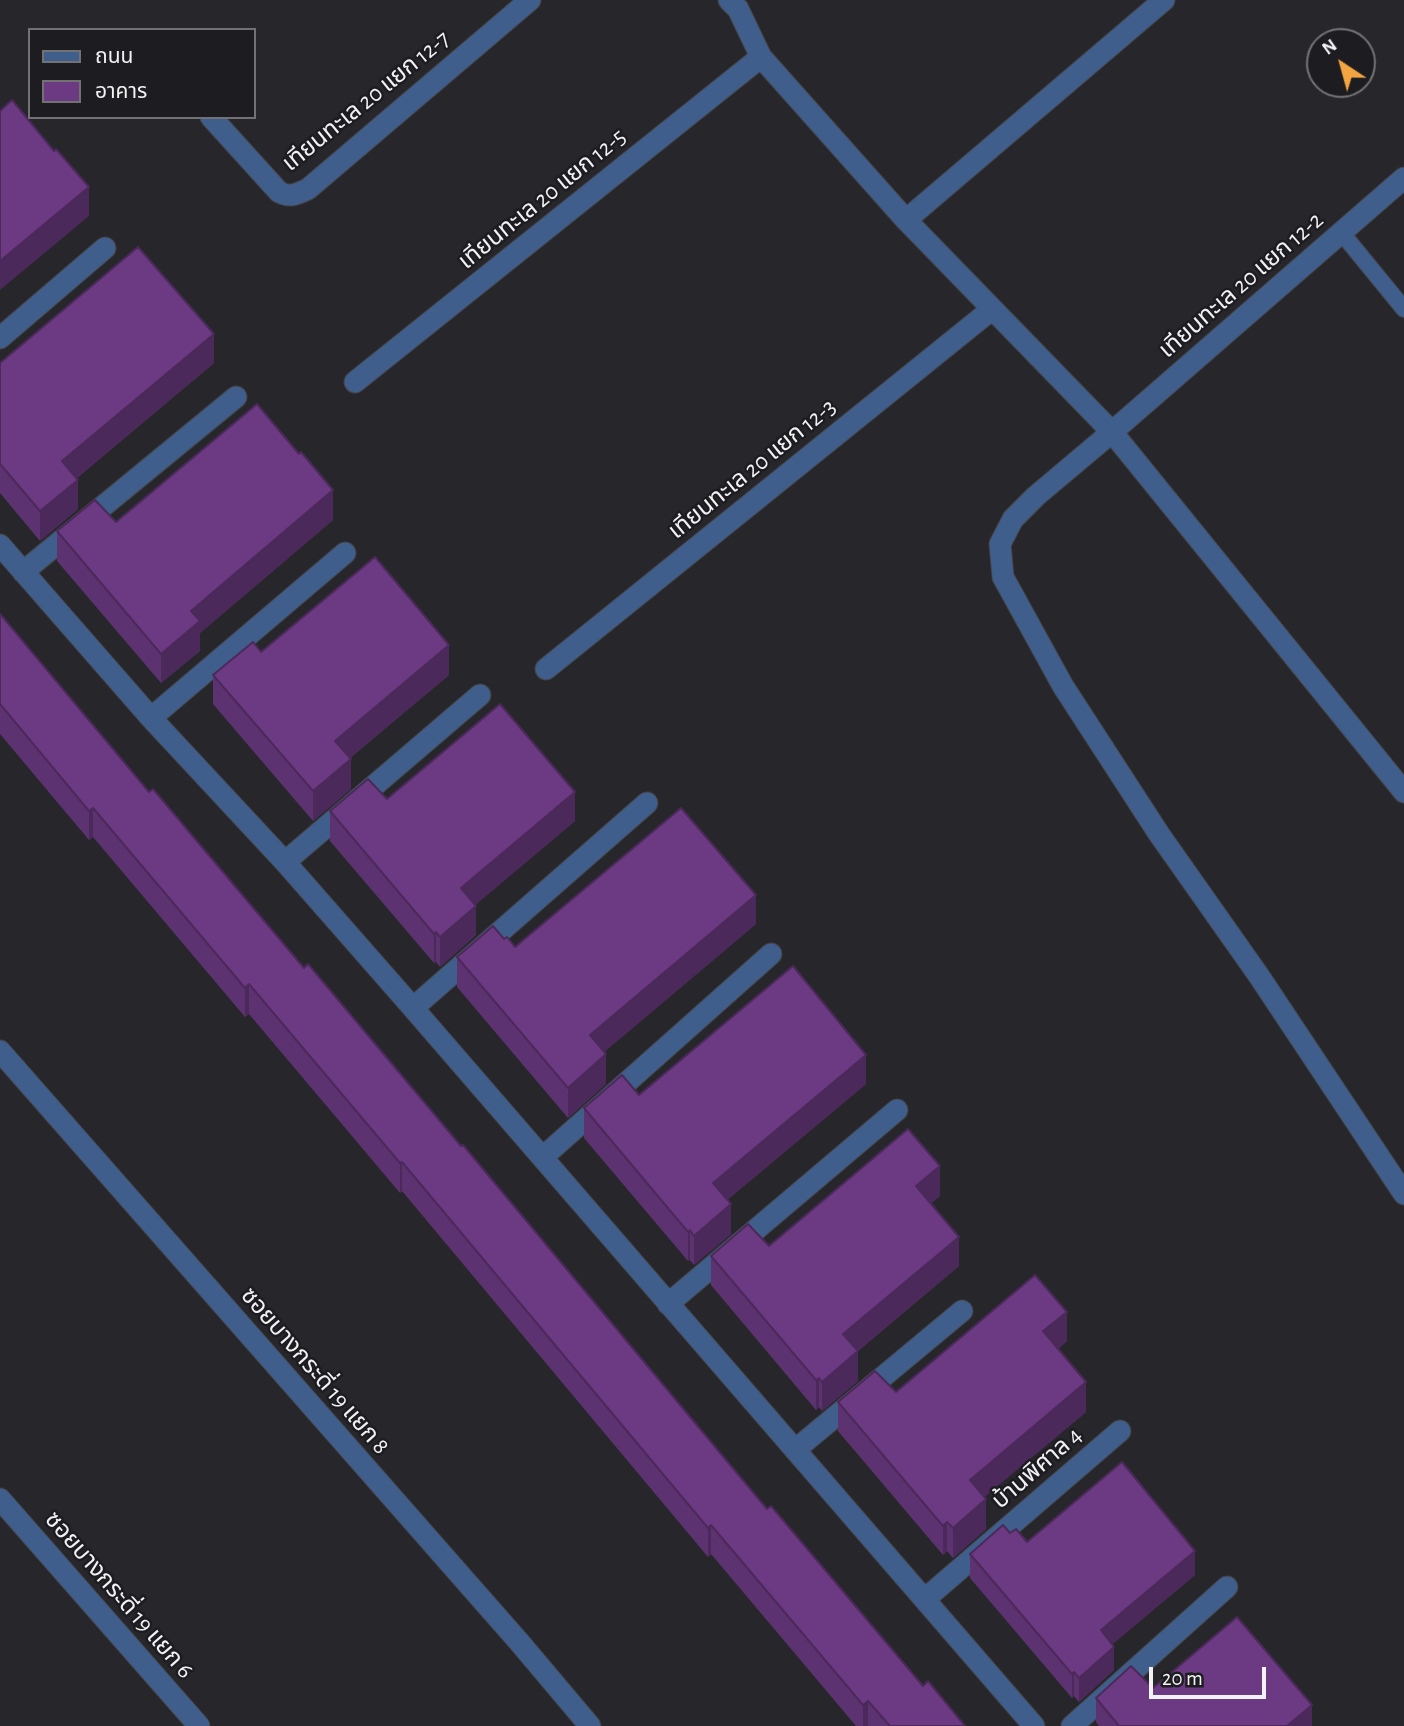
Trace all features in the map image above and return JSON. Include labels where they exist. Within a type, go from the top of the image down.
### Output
[{"type":"street","name":"เทียนทะเล 20 แยก 12-7","points":[[213,119],[279,192],[288,196],[298,194],[308,189],[530,0]]},
{"type":"street","points":[[905,220],[1164,0]]},
{"type":"street","points":[[738,3],[761,57],[905,220],[1112,432],[1404,792]]},
{"type":"street","name":"เทียนทะเล 20 แยก 12-5","points":[[355,382],[761,57]]},
{"type":"street","name":"เทียนทะเล 20 แยก 12-2","points":[[1404,178],[1036,496],[1013,519],[1000,544],[1003,577],[1063,687],[1159,834],[1259,976],[1404,1194]]},
{"type":"street","points":[[0,338],[105,248]]},
{"type":"street","name":"เทียนทะเล 20 แยก 12-3","points":[[546,669],[991,310]]},
{"type":"street","points":[[23,572],[236,397]]},
{"type":"street","points":[[0,545],[151,718],[285,862],[1034,1726]]},
{"type":"street","points":[[151,718],[345,553]]},
{"type":"street","points":[[285,862],[480,695]]},
{"type":"street","points":[[413,1009],[647,803]]},
{"type":"street","points":[[542,1157],[771,954]]},
{"type":"street","name":"ซอยบางกระดี่ 19 แยก 8","points":[[0,1051],[590,1726]]},
{"type":"street","points":[[668,1304],[897,1110]]},
{"type":"street","points":[[796,1450],[962,1311]]},
{"type":"street","name":"บ้านพิศาล 4","points":[[925,1599],[1120,1431]]},
{"type":"street","name":"ซอยบางกระดี่ 19 แยก 6","points":[[0,1499],[199,1726]]},
{"type":"street","points":[[1072,1726],[1227,1587]]},
{"type":"lane","points":[[1340,232],[1404,309]]},
{"type":"building","points":[[12,100],[54,151],[56,149],[89,187],[0,261],[0,111]]},
{"type":"building","points":[[138,247],[214,334],[62,461],[78,480],[40,511],[0,464],[0,363]]},
{"type":"building","points":[[257,404],[333,490],[191,611],[200,621],[161,654],[57,531],[95,500],[116,522]]},
{"type":"building","points":[[375,557],[449,645],[335,741],[351,759],[313,791],[213,675],[253,642],[261,652]]},
{"type":"building","points":[[0,614],[149,792],[153,789],[304,968],[308,964],[767,1509],[771,1506],[923,1686],[928,1681],[965,1726],[890,1726],[868,1701],[863,1705],[711,1525],[708,1528],[402,1162],[400,1163],[249,984],[245,988],[93,808],[89,811],[0,704]]},
{"type":"building","points":[[500,704],[575,792],[461,888],[476,906],[440,937],[436,932],[434,934],[330,811],[368,779],[387,799]]},
{"type":"building","points":[[681,808],[756,895],[590,1035],[606,1054],[568,1088],[457,957],[493,926],[515,947]]},
{"type":"building","points":[[793,966],[866,1055],[713,1183],[731,1204],[694,1236],[584,1108],[622,1075],[639,1095]]},
{"type":"building","points":[[908,1129],[940,1166],[916,1186],[959,1237],[843,1334],[858,1351],[822,1382],[819,1378],[816,1380],[711,1256],[748,1224],[769,1246]]},
{"type":"building","points":[[1035,1275],[1067,1312],[1043,1331],[1086,1382],[970,1480],[986,1499],[953,1528],[947,1522],[943,1526],[838,1402],[875,1371],[896,1392]]},
{"type":"building","points":[[1122,1462],[1195,1551],[1101,1630],[1114,1647],[1079,1678],[1074,1672],[1072,1674],[970,1554],[1003,1525],[1010,1533],[1016,1529],[1027,1542]]},
{"type":"building","points":[[1237,1617],[1312,1705],[1287,1726],[1119,1726],[1096,1698],[1131,1666],[1153,1688]]}]
